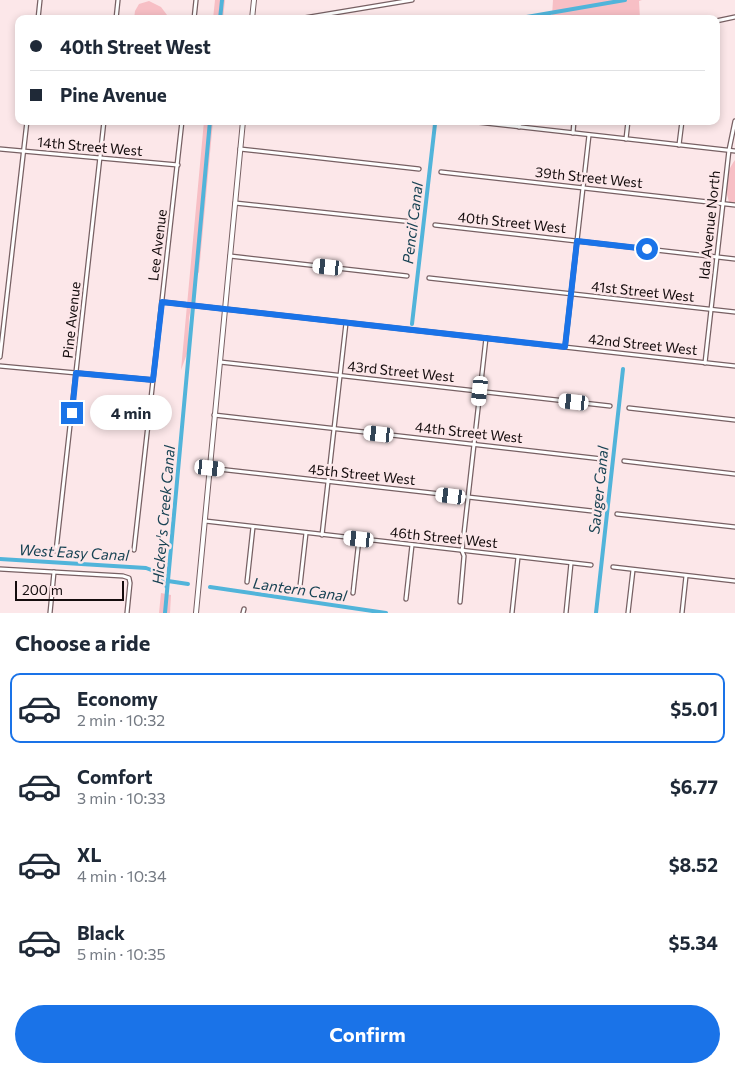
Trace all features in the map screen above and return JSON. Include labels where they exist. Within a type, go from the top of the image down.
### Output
[{"type":"street","points":[[38,15],[40,0]]},
{"type":"street","points":[[116,15],[118,0]]},
{"type":"street","points":[[194,15],[196,0]]},
{"type":"street","points":[[252,15],[254,0]]},
{"type":"street","points":[[322,15],[412,0]]},
{"type":"street","points":[[720,20],[735,18]]},
{"type":"street","name":"Ida Avenue North","points":[[705,362],[729,150],[735,121]]},
{"type":"street","points":[[0,357],[26,125]]},
{"type":"street","name":"Pine Avenue","points":[[56,551],[104,125]]},
{"type":"street","name":"Lee Avenue","points":[[134,550],[182,125]]},
{"type":"street","points":[[196,613],[243,125]]},
{"type":"street","points":[[502,125],[735,151]]},
{"type":"street","points":[[573,133],[574,125]]},
{"type":"street","points":[[626,139],[628,125]]},
{"type":"street","points":[[679,145],[682,125]]},
{"type":"street","points":[[565,347],[589,135]]},
{"type":"street","points":[[240,149],[419,170]]},
{"type":"street","name":"14th Street West","points":[[0,150],[178,165]]},
{"type":"street","name":"39th Street West","points":[[441,172],[735,205]]},
{"type":"street","points":[[235,202],[413,222]]},
{"type":"street","name":"40th Street West","points":[[435,225],[735,259]]},
{"type":"street","points":[[230,256],[407,276]]},
{"type":"street","name":"41st Street West","points":[[428,278],[735,312]]},
{"type":"street","name":"42nd Street West","points":[[162,302],[735,366]]},
{"type":"street","points":[[322,535],[346,322]]},
{"type":"street","points":[[460,602],[464,556],[462,551],[486,338]]},
{"type":"street","name":"43rd Street West","points":[[220,362],[610,406]]},
{"type":"street","points":[[0,366],[153,380]]},
{"type":"street","points":[[629,408],[735,420]]},
{"type":"street","name":"44th Street West","points":[[214,415],[602,459]]},
{"type":"street","points":[[624,461],[735,474]]},
{"type":"street","name":"45th Street West","points":[[210,468],[601,512]]},
{"type":"street","points":[[617,514],[735,527]]},
{"type":"street","name":"46th Street West","points":[[204,521],[591,565]]},
{"type":"street","points":[[247,582],[253,527]]},
{"type":"street","points":[[300,586],[306,533]]},
{"type":"street","points":[[353,593],[359,539]]},
{"type":"street","points":[[406,599],[412,545]]},
{"type":"street","points":[[512,613],[518,557]]},
{"type":"street","points":[[566,613],[571,562]]},
{"type":"street","points":[[613,567],[735,581]]},
{"type":"street","points":[[0,569],[123,576],[129,578],[127,613]]},
{"type":"street","points":[[628,613],[633,570]]},
{"type":"street","points":[[50,613],[54,572]]},
{"type":"street","points":[[682,613],[686,576]]},
{"type":"shaded area","points":[[215,0],[225,0],[223,15],[213,15]]},
{"type":"shaded area","points":[[553,0],[642,0],[639,1],[640,15],[552,15]]},
{"type":"shaded area","points":[[149,1],[161,7],[167,15],[134,15],[139,4]]},
{"type":"shaded area","points":[[204,125],[213,125],[199,272],[189,318],[188,351],[181,370]]},
{"type":"shaded area","points":[[735,160],[735,206],[730,205],[726,181]]},
{"type":"shaded area","points":[[161,593],[171,595],[170,613],[159,613]]},
{"type":"waterway","name":"Hickey's Creek Canal","points":[[220,15],[222,0]]},
{"type":"waterway","points":[[538,15],[625,0]]},
{"type":"waterway","name":"Hickey's Creek Canal","points":[[165,613],[210,125]]},
{"type":"waterway","name":"Pencil Canal","points":[[412,324],[435,125]]},
{"type":"waterway","name":"Sauger Canal","points":[[596,613],[623,369]]},
{"type":"waterway","name":"West Easy Canal","points":[[0,559],[146,568],[154,571],[167,587]]},
{"type":"waterway","name":"Lantern Canal","points":[[168,581],[188,584]]},
{"type":"waterway","name":"Lantern Canal","points":[[210,587],[386,613]]},
{"type":"route","points":[[72,413],[76,373],[153,380],[162,302],[565,347],[577,241],[647,249]]}]
